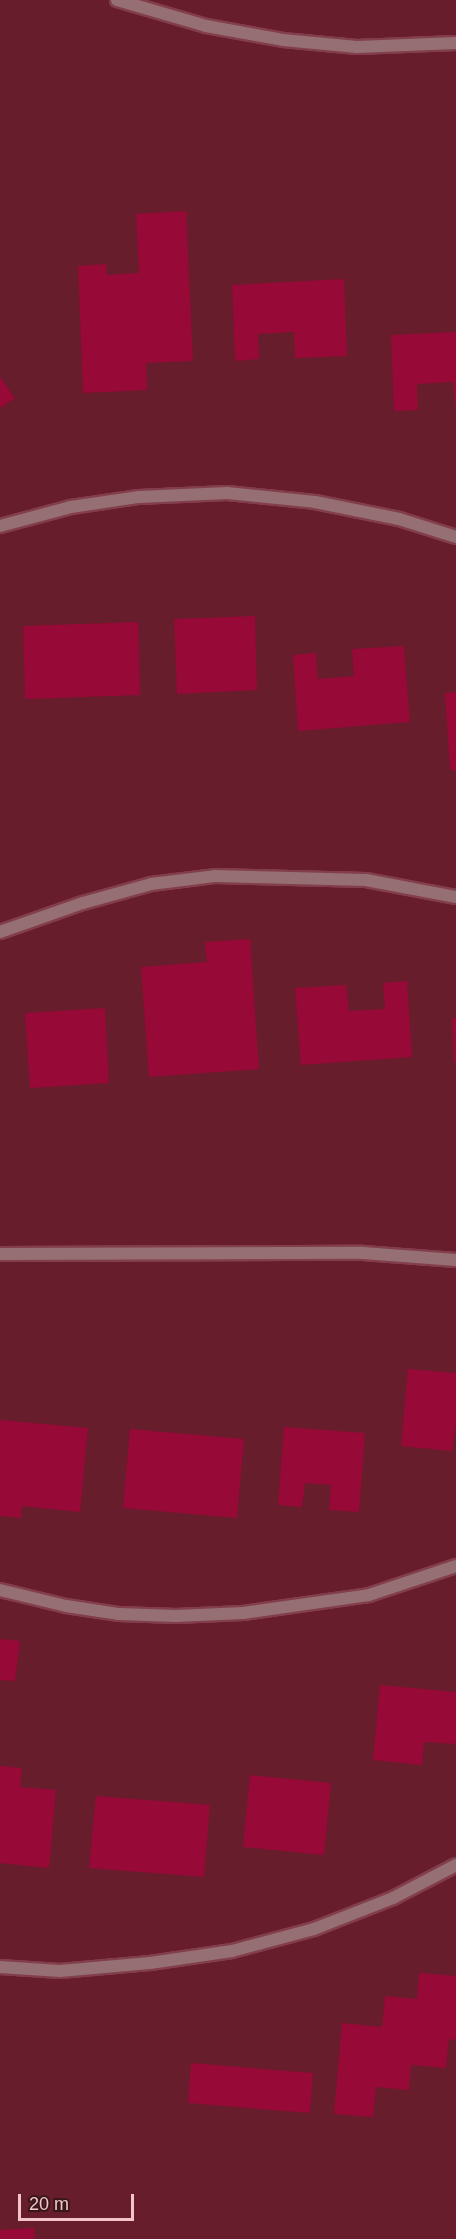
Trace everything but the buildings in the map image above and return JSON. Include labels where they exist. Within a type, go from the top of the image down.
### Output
[{"type":"street","points":[[117,0],[206,26],[283,40],[357,47],[456,44]]},
{"type":"street","points":[[0,526],[71,507],[138,497],[227,493],[315,502],[399,519],[456,537]]},
{"type":"street","points":[[0,932],[83,903],[151,884],[215,876],[366,880],[456,897]]},
{"type":"street","points":[[0,1254],[363,1252],[456,1260]]},
{"type":"street","points":[[0,1590],[66,1606],[119,1614],[176,1616],[232,1614],[369,1595],[456,1566]]},
{"type":"street","points":[[0,1967],[60,1971],[150,1963],[232,1951],[314,1929],[393,1898],[456,1865]]}]
